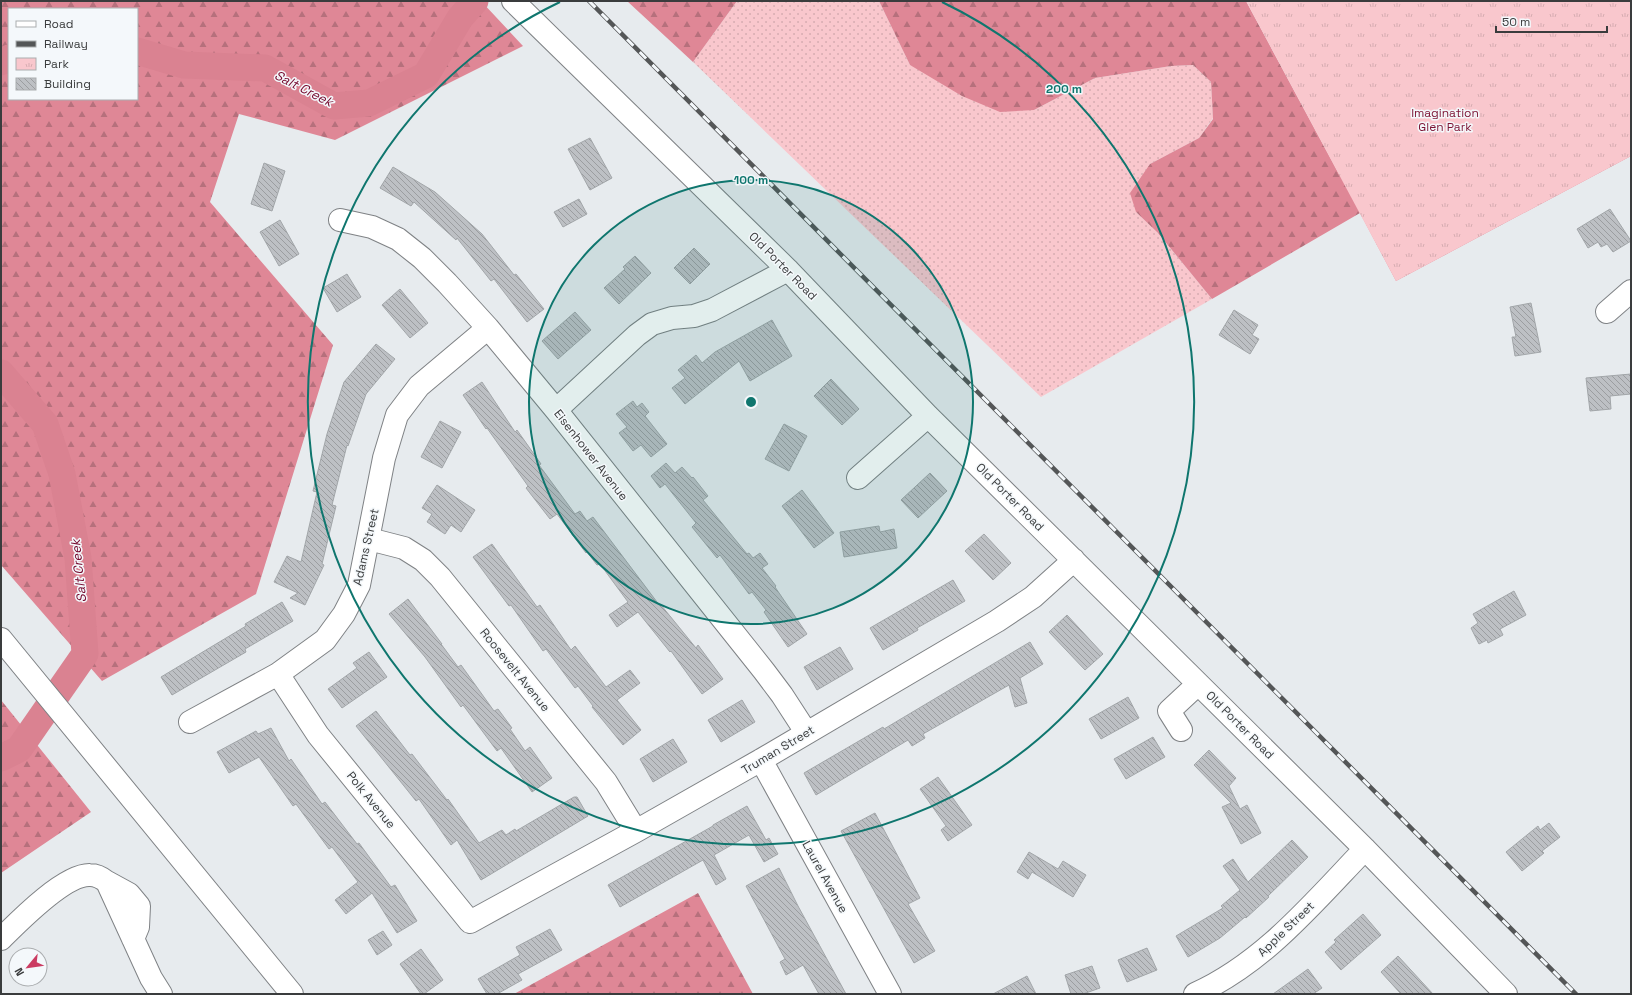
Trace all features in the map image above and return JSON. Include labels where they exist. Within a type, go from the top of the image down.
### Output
[{"type":"street","name":"Old Porter Road","points":[[520,7],[788,270],[928,416],[1365,849],[1506,994]]},
{"type":"street","name":"Eisenhower Avenue","points":[[340,220],[372,227],[398,239],[422,258],[488,328],[556,410],[764,671],[782,695],[806,732]]},
{"type":"street","points":[[556,410],[637,335],[652,324],[672,318],[694,316],[712,310],[788,270]]},
{"type":"street","points":[[1607,312],[1631,291]]},
{"type":"street","name":"Adams Street","points":[[190,722],[278,674],[325,640],[344,614],[359,585],[384,458],[397,415],[419,386],[488,328]]},
{"type":"street","points":[[858,478],[928,416]]},
{"type":"street","name":"Roosevelt Avenue","points":[[369,539],[404,548],[423,560],[440,577],[606,782],[636,831]]},
{"type":"street","name":"Truman Street","points":[[470,922],[636,831],[761,760],[806,732],[1016,610],[1033,597],[1074,560]]},
{"type":"street","points":[[1,639],[287,992]]},
{"type":"street","name":"Polk Avenue","points":[[278,674],[318,734],[470,922]]},
{"type":"street","points":[[1181,730],[1165,705],[1198,684]]},
{"type":"street","name":"Laurel Avenue","points":[[761,760],[890,994]]},
{"type":"street","name":"Apple Street","points":[[1195,994],[1231,975],[1253,960],[1275,942],[1365,849]]},
{"type":"street","points":[[1,939],[47,896],[80,876],[91,874],[100,877],[129,894],[139,906],[138,927],[133,939],[150,978],[161,994]]},
{"type":"green space","points":[[1,1],[481,1],[523,46],[335,140],[239,114],[210,202],[333,345],[256,594],[102,681],[1,565]]},
{"type":"green space","points":[[627,1],[737,1],[693,62]]},
{"type":"green space","points":[[737,1],[879,1],[910,65],[1034,110],[1095,78],[1171,66],[1193,65],[1211,82],[1213,118],[1199,138],[1150,164],[1136,212],[1158,233],[1212,299],[1041,397],[693,62]]},
{"type":"green space","points":[[879,1],[1246,1],[1339,174],[1631,156],[1396,281],[1360,213],[1212,299],[1158,233],[1136,212],[1130,193],[1150,164],[1199,138],[1213,119],[1211,82],[1193,65],[1171,66],[1095,78],[1034,110],[1000,112],[962,96],[910,65]]},
{"type":"green space","name":"Imagination Glen Park","points":[[1246,1],[1631,1],[1631,156],[1396,281]]},
{"type":"green space","points":[[1,700],[91,812],[1,873]]},
{"type":"green space","points":[[698,893],[753,994],[514,994]]},
{"type":"building","points":[[590,138],[612,178],[590,190],[568,149]]},
{"type":"building","points":[[264,163],[285,171],[272,211],[251,204]]},
{"type":"building","points":[[393,167],[435,192],[482,234],[514,275],[516,274],[544,309],[527,322],[494,279],[491,281],[457,238],[456,240],[414,202],[411,206],[380,188]]},
{"type":"building","points":[[579,199],[587,214],[563,227],[554,212]]},
{"type":"building","points":[[1610,209],[1631,241],[1613,252],[1607,244],[1601,247],[1598,242],[1588,248],[1577,229]]},
{"type":"building","points":[[280,220],[299,254],[279,266],[260,232]]},
{"type":"building","points":[[694,248],[710,264],[690,284],[674,268]]},
{"type":"building","points":[[635,256],[651,273],[619,304],[604,288],[625,269],[623,267]]},
{"type":"building","points":[[347,274],[361,297],[337,312],[323,288]]},
{"type":"building","points":[[400,289],[428,323],[410,338],[382,305]]},
{"type":"building","points":[[1531,303],[1541,352],[1515,356],[1512,337],[1516,337],[1510,307]]},
{"type":"building","points":[[1234,310],[1258,325],[1252,335],[1259,339],[1250,354],[1219,335]]},
{"type":"building","points":[[575,312],[591,330],[558,359],[542,341]]},
{"type":"building","points":[[772,320],[792,356],[750,381],[739,361],[685,404],[672,388],[685,378],[678,370],[696,355],[702,363],[715,352]]},
{"type":"building","points":[[376,344],[395,359],[366,394],[348,446],[347,445],[332,505],[336,506],[322,564],[324,565],[305,605],[290,598],[298,593],[274,582],[287,556],[301,562],[317,492],[313,491],[327,434],[344,382]]},
{"type":"building","points":[[1631,374],[1631,394],[1610,396],[1611,409],[1590,411],[1586,378]]},
{"type":"building","points":[[831,379],[859,409],[842,425],[814,396]]},
{"type":"building","points":[[482,382],[515,432],[517,430],[541,464],[539,465],[575,514],[580,511],[587,521],[593,517],[660,606],[661,605],[696,648],[698,645],[723,679],[702,694],[671,651],[670,652],[638,612],[617,627],[609,615],[628,602],[600,564],[597,565],[587,552],[586,553],[557,514],[550,519],[526,488],[528,486],[463,395]]},
{"type":"building","points":[[633,401],[637,407],[642,403],[649,412],[645,416],[667,444],[651,457],[641,445],[633,451],[619,433],[627,427],[616,414]]},
{"type":"building","points":[[440,421],[461,432],[442,468],[421,457]]},
{"type":"building","points":[[784,424],[807,436],[789,471],[765,459]]},
{"type":"building","points":[[666,463],[675,473],[682,467],[692,478],[693,477],[708,496],[703,500],[747,554],[749,553],[753,558],[760,553],[768,564],[762,568],[776,586],[775,587],[807,634],[788,647],[764,612],[766,610],[752,592],[749,594],[720,555],[717,558],[692,527],[696,523],[665,484],[660,488],[651,476]]},
{"type":"building","points":[[930,473],[947,491],[918,518],[901,500]]},
{"type":"building","points":[[437,485],[475,510],[461,532],[451,525],[445,534],[427,522],[432,514],[422,508]]},
{"type":"building","points":[[802,490],[834,533],[814,548],[782,506]]},
{"type":"building","points":[[879,526],[880,532],[894,529],[897,548],[844,557],[840,532]]},
{"type":"building","points":[[984,534],[1011,563],[993,580],[965,551]]},
{"type":"building","points":[[492,544],[537,607],[540,605],[571,650],[575,646],[606,687],[630,670],[640,683],[617,700],[641,730],[623,745],[592,707],[593,706],[578,686],[575,688],[546,649],[543,651],[511,605],[509,606],[473,557]]},
{"type":"building","points":[[953,580],[965,601],[917,628],[918,630],[883,650],[870,628]]},
{"type":"building","points":[[1514,591],[1526,615],[1500,629],[1503,635],[1488,643],[1487,640],[1479,644],[1471,628],[1478,623],[1473,614]]},
{"type":"building","points":[[408,599],[458,667],[461,665],[494,711],[498,709],[512,728],[510,729],[525,751],[530,747],[552,778],[532,792],[501,748],[497,751],[463,705],[461,707],[425,657],[389,614]]},
{"type":"building","points":[[282,602],[293,621],[245,649],[246,652],[172,695],[161,677],[246,626],[245,624]]},
{"type":"building","points":[[1067,615],[1103,654],[1085,670],[1049,632]]},
{"type":"building","points":[[1030,642],[1043,664],[1020,678],[1027,703],[1015,707],[1009,685],[923,734],[925,738],[912,746],[908,740],[816,795],[804,773],[883,727],[884,729]]},
{"type":"building","points":[[840,647],[853,669],[817,690],[804,667]]},
{"type":"building","points":[[369,652],[387,677],[342,708],[328,689],[357,668],[353,663]]},
{"type":"building","points":[[1128,697],[1139,718],[1101,739],[1089,719]]},
{"type":"building","points":[[742,700],[755,722],[721,742],[708,720]]},
{"type":"building","points":[[376,711],[410,755],[412,754],[447,800],[448,799],[479,843],[502,830],[506,835],[515,829],[516,831],[574,797],[577,797],[588,816],[481,880],[457,840],[451,845],[419,799],[416,801],[356,726]]},
{"type":"building","points":[[271,728],[289,761],[291,759],[322,804],[325,802],[357,844],[359,843],[391,887],[395,885],[417,921],[397,933],[372,893],[346,914],[335,900],[358,882],[332,847],[329,849],[296,804],[293,806],[259,757],[229,773],[217,752],[256,731],[258,734]]},
{"type":"building","points":[[1153,737],[1165,757],[1126,779],[1114,759]]},
{"type":"building","points":[[673,739],[687,762],[653,782],[640,759]]},
{"type":"building","points":[[1209,750],[1236,778],[1229,786],[1240,809],[1247,805],[1261,833],[1241,844],[1222,807],[1231,803],[1194,765]]},
{"type":"building","points":[[938,777],[972,825],[948,841],[941,830],[946,826],[920,789]]},
{"type":"building","points":[[747,806],[766,840],[769,838],[778,854],[764,862],[749,835],[714,855],[726,879],[716,885],[703,860],[620,907],[608,885]]},
{"type":"building","points":[[875,813],[920,898],[908,904],[935,951],[914,963],[841,831]]},
{"type":"building","points":[[1549,823],[1560,837],[1542,851],[1544,853],[1522,871],[1506,852],[1538,826],[1540,830]]},
{"type":"building","points":[[1292,840],[1308,857],[1246,918],[1245,917],[1220,938],[1188,957],[1176,936],[1223,908],[1221,906],[1240,890],[1223,866],[1233,859],[1248,882]]},
{"type":"building","points":[[1029,852],[1058,869],[1063,861],[1086,875],[1073,897],[1032,872],[1028,879],[1017,872]]},
{"type":"building","points":[[779,868],[846,994],[819,994],[803,965],[786,975],[780,962],[785,959],[746,886]]},
{"type":"building","points":[[1363,914],[1381,935],[1341,970],[1325,952],[1336,942],[1334,940]]},
{"type":"building","points":[[550,929],[562,950],[518,974],[522,980],[497,994],[487,994],[478,979],[520,955],[516,947]]},
{"type":"building","points":[[383,931],[392,945],[377,955],[368,940]]},
{"type":"building","points":[[1147,948],[1157,970],[1127,982],[1118,960]]},
{"type":"building","points":[[421,949],[443,980],[424,994],[421,994],[400,964]]},
{"type":"building","points":[[1398,956],[1433,994],[1401,994],[1381,972]]},
{"type":"building","points":[[1092,966],[1100,988],[1083,994],[1071,994],[1065,975]]},
{"type":"building","points":[[1308,969],[1322,988],[1313,994],[1273,994]]},
{"type":"building","points":[[1027,976],[1036,994],[993,994]]},
{"type":"waterway","name":"Salt Creek","points":[[138,51],[184,65],[265,68],[334,106],[369,103],[426,75],[460,18],[475,1]]},
{"type":"waterway","name":"Salt Creek","points":[[1,62],[8,58]]},
{"type":"waterway","name":"Salt Creek","points":[[1,373],[45,424],[62,474],[78,558],[85,654],[19,749],[1,758]]},
{"type":"railway","points":[[589,1],[1576,994]]}]
